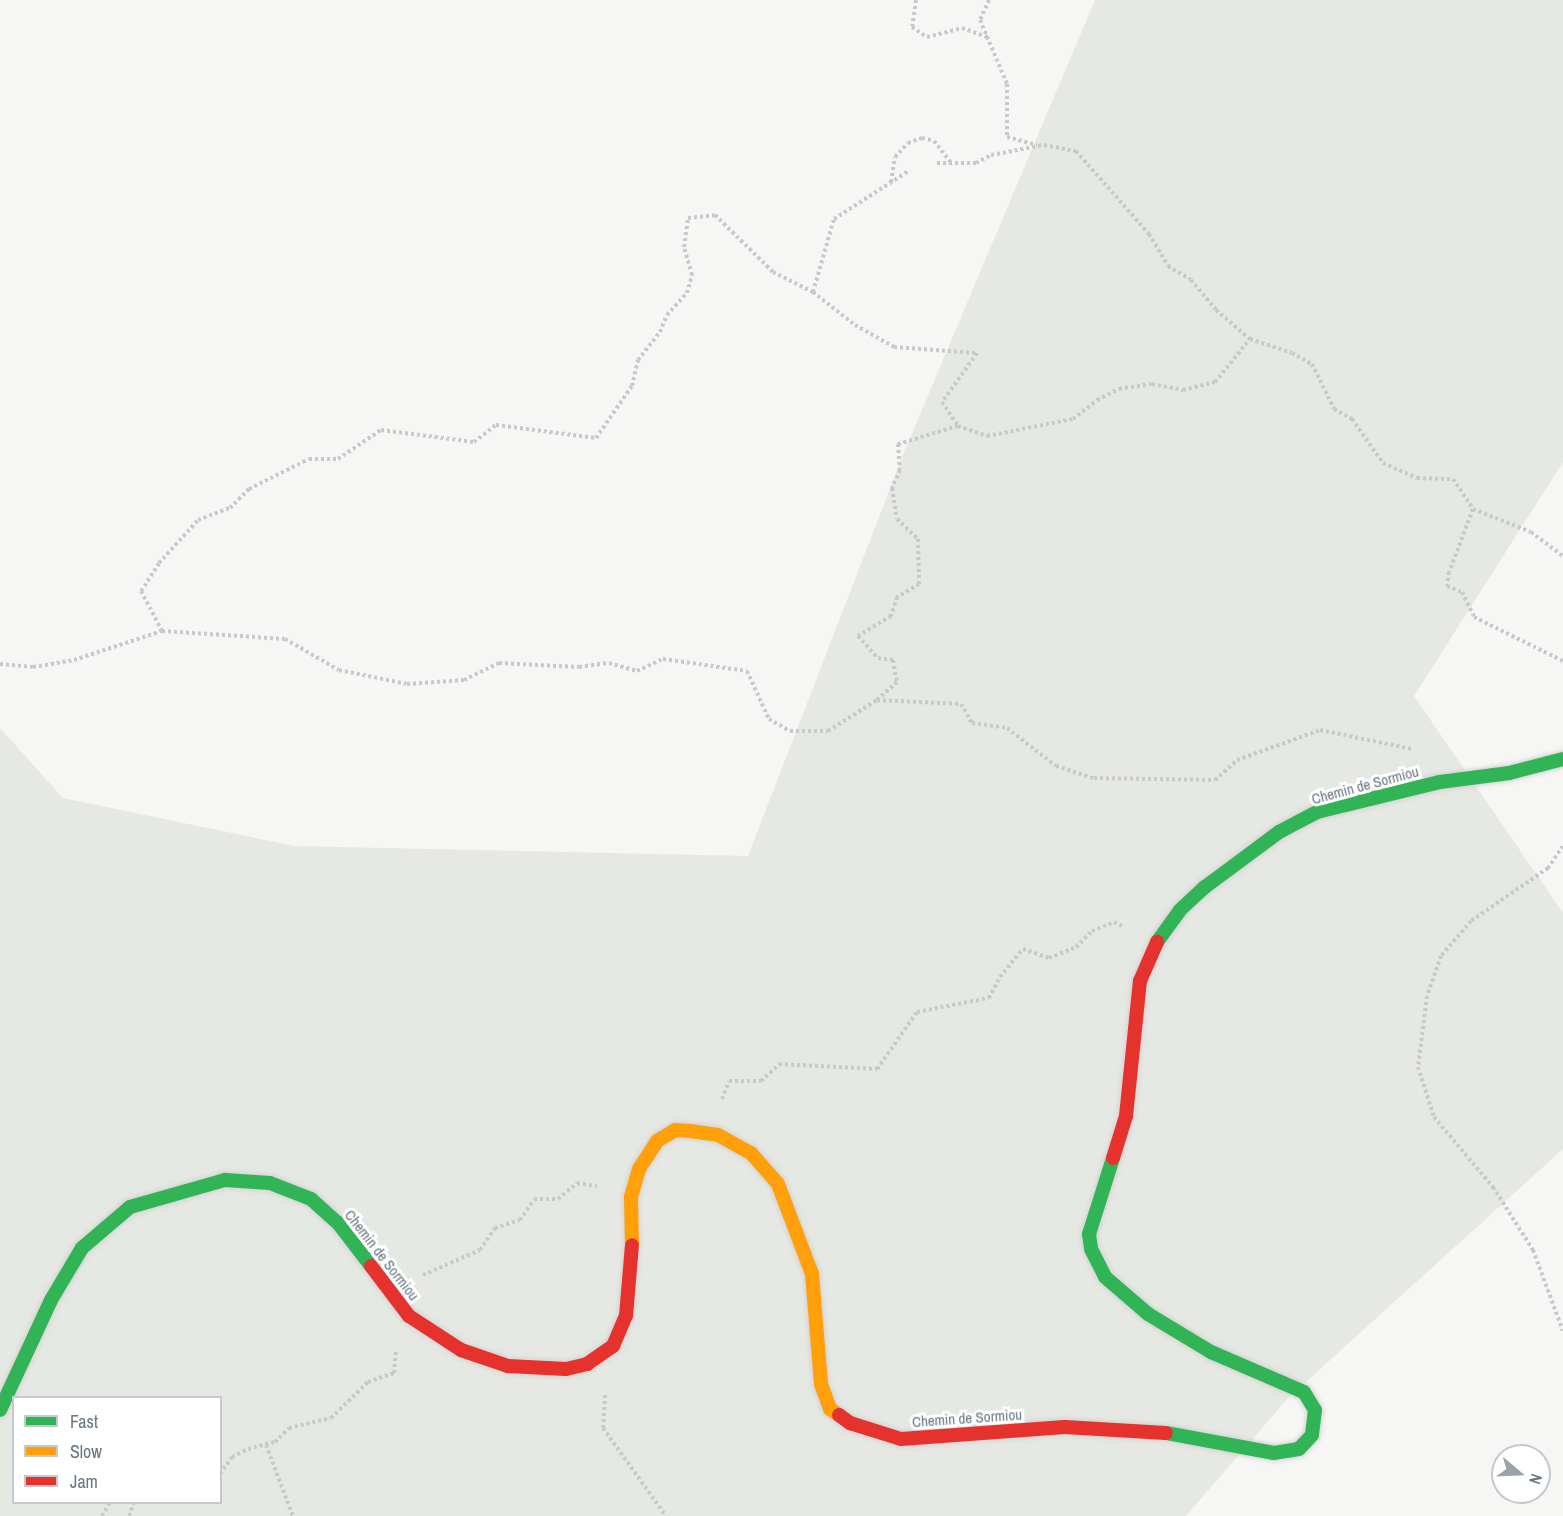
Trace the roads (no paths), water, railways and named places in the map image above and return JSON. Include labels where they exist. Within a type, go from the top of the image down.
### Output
[{"type":"street","name":"Chemin de Sormiou","points":[[0,1410],[51,1300],[82,1248],[96,1233],[130,1207],[225,1180],[270,1183],[311,1199],[338,1223],[409,1316],[460,1350],[484,1360],[547,1369],[587,1364],[602,1355],[620,1334],[631,1294],[631,1197],[639,1169],[657,1141],[675,1130],[704,1131],[718,1135],[751,1153],[773,1177],[790,1207],[816,1297],[821,1384],[830,1409],[850,1423],[901,1439],[1065,1427],[1147,1430],[1274,1454],[1299,1449],[1312,1435],[1315,1424],[1315,1410],[1304,1392],[1211,1352],[1148,1314],[1105,1277],[1091,1249],[1094,1218],[1126,1116],[1140,981],[1155,944],[1180,910],[1205,887],[1279,832],[1317,812],[1455,781],[1509,773],[1563,759]]}]
